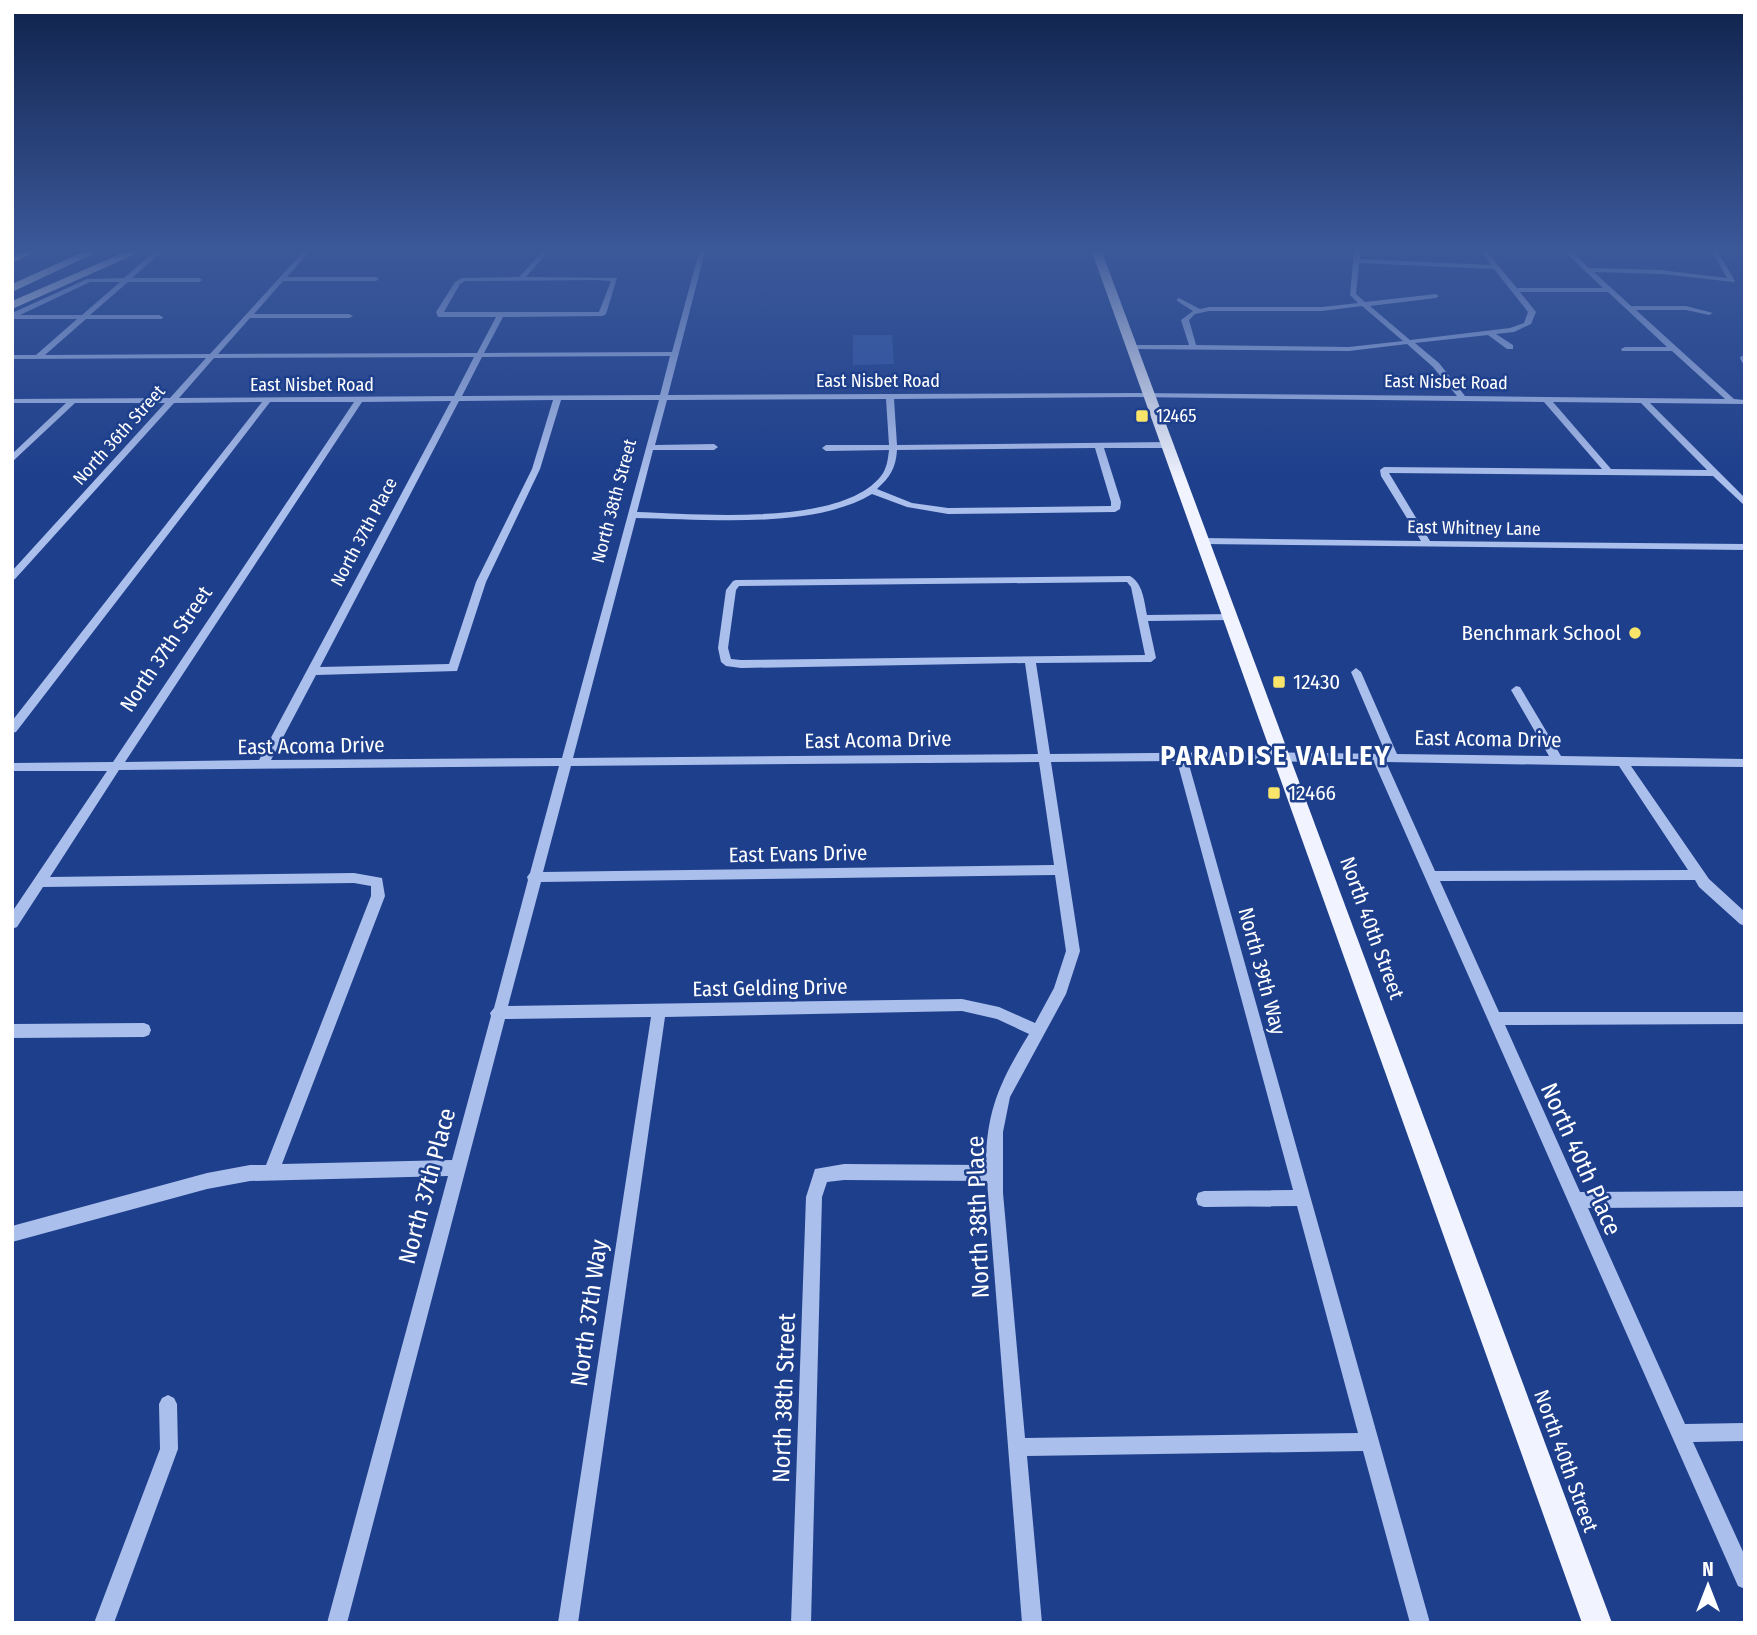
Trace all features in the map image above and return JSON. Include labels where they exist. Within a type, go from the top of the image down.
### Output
[{"type":"main road","name":"North 40th Street","points":[[1125,328],[1597,1623]]},
{"type":"street","points":[[38,357],[70,328]]},
{"type":"street","name":"North 36th Street","points":[[12,577],[236,328]]},
{"type":"street","name":"North 37th Place","points":[[262,766],[494,328]]},
{"type":"street","name":"North 38th Street","points":[[567,762],[682,328]]},
{"type":"street","points":[[1186,328],[1193,347]]},
{"type":"street","points":[[1391,328],[1436,365],[1462,398]]},
{"type":"street","points":[[1132,347],[1349,349],[1490,333],[1509,328]]},
{"type":"street","points":[[1651,328],[1731,401]]},
{"type":"street","points":[[1490,333],[1510,347]]},
{"type":"street","points":[[1625,349],[1691,352]]},
{"type":"street","points":[[12,357],[675,354]]},
{"type":"street","name":"East Nisbet Road","points":[[12,401],[1149,395],[1745,402]]},
{"type":"street","points":[[631,515],[743,510],[814,512],[860,498],[887,475],[892,447],[890,397]]},
{"type":"street","points":[[1546,399],[1609,472]]},
{"type":"street","points":[[312,671],[453,668],[481,582],[540,460],[557,400]]},
{"type":"street","points":[[1642,400],[1745,503]]},
{"type":"street","points":[[12,459],[73,401]]},
{"type":"street","points":[[12,729],[267,401]]},
{"type":"street","name":"North 37th Street","points":[[12,923],[358,401]]},
{"type":"street","points":[[826,448],[1168,445]]},
{"type":"street","points":[[871,490],[928,509],[1007,506],[1115,509],[1116,502],[1099,446]]},
{"type":"street","points":[[650,448],[715,447]]},
{"type":"street","points":[[1427,543],[1385,477],[1384,470],[1715,473]]},
{"type":"street","name":"East Whitney Lane","points":[[1203,541],[1745,547]]},
{"type":"street","points":[[1130,579],[1136,587],[1143,618],[1151,658],[726,662],[723,648],[731,590],[736,583],[1130,579]]},
{"type":"street","points":[[1143,618],[1231,617]]},
{"type":"street","name":"North 38th Place","points":[[1030,660],[1073,951],[1060,995],[1002,1100],[997,1124],[994,1173],[1032,1623]]},
{"type":"street","name":"North 40th Place","points":[[1356,672],[1430,876],[1745,1579]]},
{"type":"street","points":[[1516,690],[1557,760]]},
{"type":"street","name":"East Acoma Drive","points":[[12,767],[1181,756],[1745,763]]},
{"type":"street","name":"North 39th Way","points":[[1181,756],[1420,1623]]},
{"type":"street","points":[[1622,761],[1698,875],[1717,898],[1745,920]]},
{"type":"street","name":"North 37th Place","points":[[337,1623],[533,877],[567,762]]},
{"type":"street","name":"East Evans Drive","points":[[533,877],[1062,870]]},
{"type":"street","points":[[1430,876],[1698,875]]},
{"type":"street","points":[[40,882],[354,878],[377,882],[378,896],[271,1172]]},
{"type":"street","name":"East Gelding Drive","points":[[497,1013],[962,1005],[999,1013],[1038,1031]]},
{"type":"street","name":"North 37th Way","points":[[568,1623],[659,1011]]},
{"type":"street","points":[[1494,1019],[1745,1017]]},
{"type":"street","points":[[12,1031],[145,1030]]},
{"type":"street","points":[[12,1234],[206,1181],[271,1172],[456,1168]]},
{"type":"street","name":"North 38th Street","points":[[802,1623],[814,1196],[821,1175],[844,1172],[994,1173]]},
{"type":"street","points":[[1204,1199],[1303,1198]]},
{"type":"street","points":[[1575,1200],[1745,1199]]},
{"type":"street","points":[[104,1623],[169,1449],[168,1404]]},
{"type":"street","points":[[1680,1433],[1745,1432]]},
{"type":"street","points":[[1016,1447],[1369,1442]]},
{"type":"shaded area","points":[[853,335],[892,335],[894,364],[853,365]]},
{"type":"waterway","points":[[1745,355],[1741,358],[1745,365]]},
{"type":"place","name":"12465","points":[[1142,416]]},
{"type":"place","name":"Benchmark School","points":[[1635,633]]},
{"type":"place","name":"12430","points":[[1279,682]]},
{"type":"place","name":"12466","points":[[1274,793]]},
{"type":"district","name":"PARADISE VALLEY","points":[[1276,755]]}]
